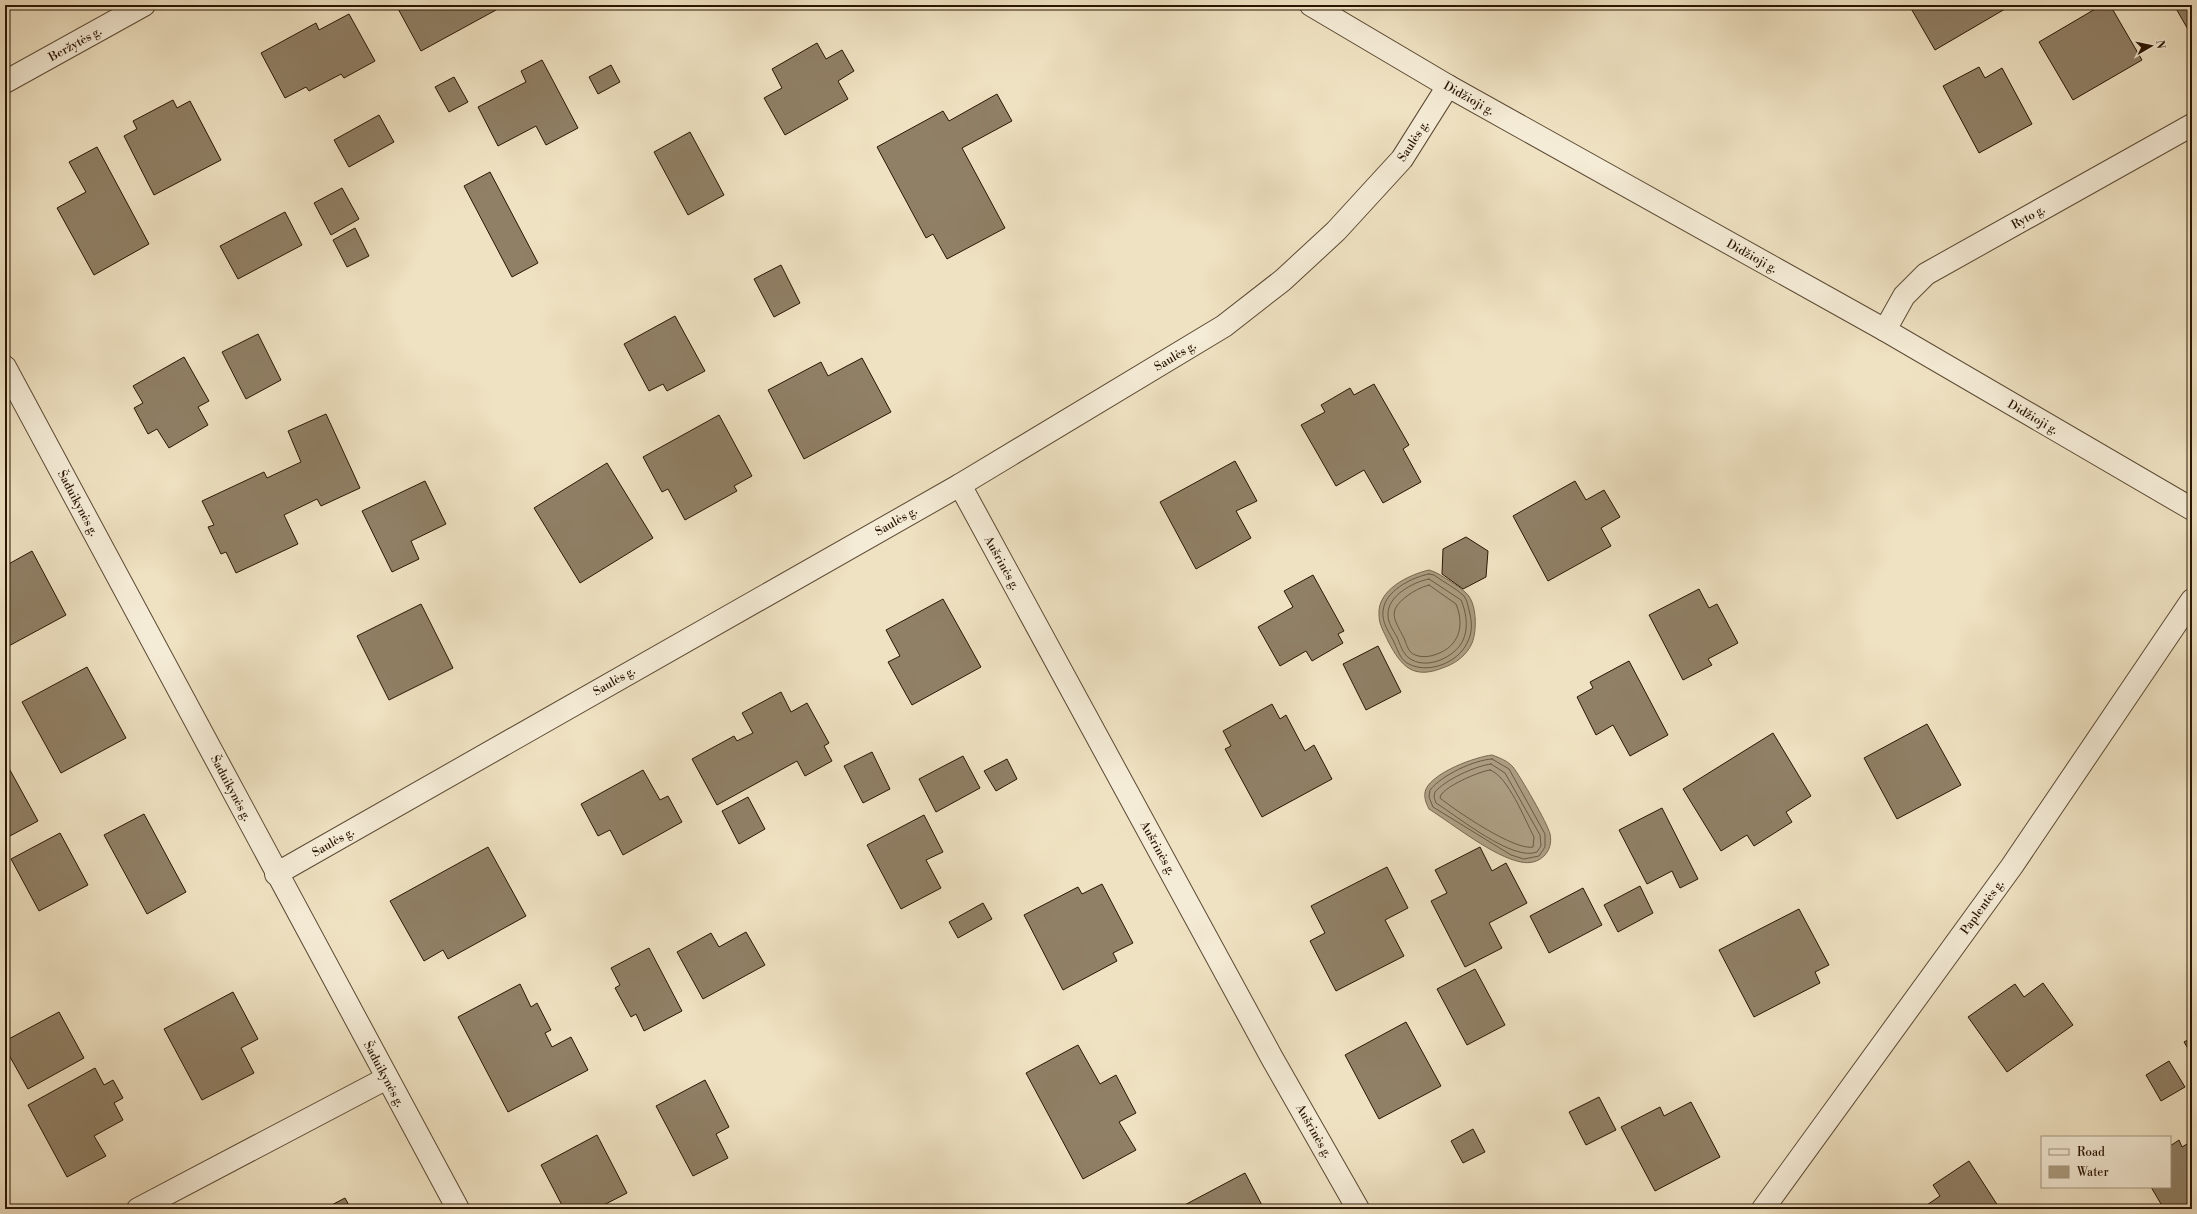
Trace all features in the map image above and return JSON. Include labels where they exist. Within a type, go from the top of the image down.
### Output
[{"type":"street","name":"Beržytės g.","points":[[5,82],[144,5]]},
{"type":"street","name":"Didžioji g.","points":[[1311,5],[1448,86],[1884,330],[2192,509]]},
{"type":"street","name":"Saulės g.","points":[[276,874],[960,485],[1224,326],[1283,280],[1336,231],[1402,159],[1448,86]]},
{"type":"street","name":"Ryto g.","points":[[1884,330],[1904,296],[1926,274],[2192,125]]},
{"type":"street","name":"Šaduikynės g.","points":[[5,367],[276,874],[458,1209]]},
{"type":"street","name":"Aušrinės g.","points":[[960,485],[1272,1058],[1358,1209]]},
{"type":"street","name":"Paplentės g.","points":[[1763,1209],[2012,866],[2192,600]]},
{"type":"street","points":[[138,1209],[387,1078]]},
{"type":"water","points":[[1429,570],[1450,581],[1470,598],[1473,604],[1475,632],[1470,647],[1457,661],[1434,671],[1417,672],[1404,665],[1393,650],[1379,619],[1380,606],[1388,591],[1395,585],[1421,572]]},
{"type":"water","points":[[1492,755],[1506,761],[1513,767],[1548,829],[1551,841],[1550,847],[1544,856],[1539,860],[1528,863],[1521,862],[1499,854],[1462,831],[1428,807],[1425,799],[1425,792],[1430,783],[1437,777],[1466,762]]},
{"type":"building","points":[[396,5],[493,5],[496,10],[421,51]]},
{"type":"building","points":[[1909,5],[2002,5],[2005,9],[1935,50]]},
{"type":"building","points":[[2102,5],[2110,5],[2142,60],[2073,100],[2039,42]]},
{"type":"building","points":[[2174,5],[2192,5],[2192,31],[2190,33]]},
{"type":"building","points":[[349,14],[375,61],[344,78],[341,74],[309,91],[306,87],[285,98],[261,53],[316,23],[319,30]]},
{"type":"building","points":[[817,43],[826,59],[842,50],[854,71],[838,81],[848,99],[785,135],[764,98],[782,88],[772,69]]},
{"type":"building","points":[[542,60],[578,128],[546,145],[536,126],[498,146],[478,107],[526,82],[521,71]]},
{"type":"building","points":[[611,65],[620,82],[598,94],[589,77]]},
{"type":"building","points":[[1979,67],[1985,78],[2002,68],[2032,124],[1979,153],[1943,86]]},
{"type":"building","points":[[454,77],[468,102],[449,112],[435,87]]},
{"type":"building","points":[[997,94],[1012,121],[962,148],[1005,228],[947,259],[933,234],[926,238],[877,147],[943,111],[949,121]]},
{"type":"building","points":[[173,100],[177,108],[190,101],[221,160],[154,195],[124,136],[137,129],[133,121]]},
{"type":"building","points":[[379,115],[394,142],[349,167],[334,140]]},
{"type":"building","points":[[690,132],[724,195],[688,215],[654,152]]},
{"type":"building","points":[[97,147],[149,244],[94,275],[57,208],[86,192],[69,162]]},
{"type":"building","points":[[490,172],[538,263],[512,277],[464,186]]},
{"type":"building","points":[[342,188],[359,219],[331,235],[314,203]]},
{"type":"building","points":[[285,212],[302,245],[238,279],[220,246]]},
{"type":"building","points":[[355,228],[369,256],[347,267],[333,240]]},
{"type":"building","points":[[781,265],[800,303],[774,317],[754,279]]},
{"type":"building","points":[[675,316],[705,371],[667,391],[663,384],[649,391],[624,344]]},
{"type":"building","points":[[258,334],[281,380],[246,399],[222,352]]},
{"type":"building","points":[[184,357],[209,401],[198,407],[208,425],[169,448],[157,429],[148,434],[134,408],[143,403],[133,386]]},
{"type":"building","points":[[862,358],[891,412],[804,459],[768,390],[821,362],[828,376]]},
{"type":"building","points":[[1374,384],[1409,445],[1403,449],[1421,482],[1383,503],[1364,470],[1336,486],[1301,425],[1325,412],[1321,405],[1350,388],[1354,395]]},
{"type":"building","points":[[326,414],[360,488],[321,506],[317,499],[284,515],[298,544],[236,573],[226,552],[221,554],[208,527],[214,525],[202,501],[264,472],[267,478],[301,462],[288,431]]},
{"type":"building","points":[[719,415],[752,476],[734,486],[737,491],[685,520],[668,489],[662,492],[643,457]]},
{"type":"building","points":[[1235,461],[1257,501],[1236,511],[1251,538],[1196,569],[1160,502]]},
{"type":"building","points":[[607,463],[653,538],[580,583],[534,508]]},
{"type":"building","points":[[425,481],[446,524],[411,541],[419,559],[392,572],[362,511]]},
{"type":"building","points":[[1575,481],[1586,500],[1604,490],[1620,517],[1601,528],[1611,546],[1548,581],[1513,516]]},
{"type":"building","points":[[1466,537],[1488,551],[1486,577],[1463,589],[1442,574],[1443,549]]},
{"type":"building","points":[[32,551],[66,615],[5,648],[5,566]]},
{"type":"building","points":[[1313,575],[1344,631],[1338,634],[1343,643],[1312,661],[1306,651],[1280,666],[1258,627],[1293,607],[1284,591]]},
{"type":"building","points":[[1699,589],[1709,608],[1717,604],[1738,643],[1708,659],[1712,665],[1683,680],[1649,615]]},
{"type":"building","points":[[943,599],[981,667],[912,705],[888,662],[900,656],[886,630]]},
{"type":"building","points":[[421,604],[453,668],[389,700],[357,636]]},
{"type":"building","points":[[1378,646],[1401,692],[1366,710],[1343,664]]},
{"type":"building","points":[[1629,661],[1668,735],[1630,756],[1613,725],[1596,735],[1577,697],[1593,688],[1590,682]]},
{"type":"building","points":[[87,667],[126,738],[61,773],[22,702]]},
{"type":"building","points":[[781,692],[791,712],[807,703],[829,743],[824,746],[832,761],[805,776],[797,761],[717,805],[692,759],[734,736],[737,741],[753,733],[742,713]]},
{"type":"building","points":[[1272,704],[1280,719],[1286,715],[1305,751],[1314,745],[1332,779],[1262,817],[1225,749],[1231,746],[1223,731]]},
{"type":"building","points":[[1927,724],[1961,785],[1897,819],[1864,758]]},
{"type":"building","points":[[1773,733],[1811,796],[1786,812],[1792,822],[1754,846],[1747,835],[1721,851],[1683,789]]},
{"type":"building","points":[[872,752],[890,789],[863,803],[844,766]]},
{"type":"building","points":[[963,756],[980,788],[936,812],[919,779]]},
{"type":"building","points":[[1007,759],[1017,779],[996,791],[984,771]]},
{"type":"building","points":[[5,761],[38,821],[8,837],[5,832]]},
{"type":"building","points":[[643,770],[660,800],[668,796],[682,822],[623,855],[610,830],[598,836],[581,804]]},
{"type":"building","points":[[748,797],[765,829],[739,844],[722,811]]},
{"type":"building","points":[[1662,808],[1698,879],[1680,888],[1672,871],[1647,884],[1619,830]]},
{"type":"building","points":[[144,814],[186,892],[147,914],[104,835]]},
{"type":"building","points":[[924,815],[943,852],[926,860],[941,888],[901,909],[867,845]]},
{"type":"building","points":[[60,833],[88,885],[39,911],[11,859]]},
{"type":"building","points":[[488,847],[526,916],[448,959],[443,950],[424,961],[390,901]]},
{"type":"building","points":[[1480,847],[1492,871],[1506,863],[1527,903],[1489,923],[1502,948],[1465,967],[1431,901],[1447,893],[1435,870]]},
{"type":"building","points":[[1387,867],[1408,908],[1385,920],[1404,956],[1336,991],[1310,941],[1325,933],[1311,906]]},
{"type":"building","points":[[1102,884],[1133,943],[1113,953],[1117,961],[1063,990],[1024,915],[1078,887],[1082,894]]},
{"type":"building","points":[[1640,886],[1653,913],[1618,932],[1604,905]]},
{"type":"building","points":[[1583,888],[1602,925],[1549,953],[1530,916]]},
{"type":"building","points":[[983,903],[992,919],[958,938],[949,922]]},
{"type":"building","points":[[1799,909],[1829,965],[1815,972],[1820,983],[1754,1017],[1719,950]]},
{"type":"building","points":[[746,932],[765,965],[703,999],[677,952],[711,933],[719,947]]},
{"type":"building","points":[[649,948],[682,1011],[644,1031],[636,1014],[631,1017],[615,988],[620,985],[611,968]]},
{"type":"building","points":[[1475,969],[1505,1025],[1467,1045],[1437,989]]},
{"type":"building","points":[[2043,983],[2073,1025],[2007,1072],[1968,1017],[2015,984],[2024,997]]},
{"type":"building","points":[[520,984],[531,1007],[537,1003],[551,1030],[545,1033],[552,1047],[571,1037],[588,1070],[508,1112],[458,1017]]},
{"type":"building","points":[[233,992],[258,1039],[241,1048],[254,1073],[202,1100],[164,1029]]},
{"type":"building","points":[[59,1012],[84,1058],[28,1089],[5,1048],[5,1041]]},
{"type":"building","points":[[1406,1022],[1441,1086],[1379,1119],[1345,1055]]},
{"type":"building","points":[[2192,1038],[2192,1055],[2184,1042]]},
{"type":"building","points":[[1078,1045],[1100,1084],[1116,1075],[1136,1113],[1119,1122],[1136,1150],[1083,1179],[1026,1073]]},
{"type":"building","points":[[2169,1061],[2185,1087],[2161,1101],[2146,1075]]},
{"type":"building","points":[[95,1068],[104,1085],[113,1080],[123,1098],[114,1103],[123,1120],[94,1136],[106,1156],[67,1177],[28,1105]]},
{"type":"building","points":[[705,1080],[729,1127],[716,1134],[728,1158],[693,1176],[656,1106]]},
{"type":"building","points":[[1599,1097],[1616,1130],[1586,1145],[1569,1112]]},
{"type":"building","points":[[1691,1102],[1720,1157],[1655,1191],[1621,1127],[1660,1107],[1664,1116]]},
{"type":"building","points":[[1473,1129],[1485,1152],[1463,1163],[1451,1141]]},
{"type":"building","points":[[597,1135],[627,1193],[596,1209],[564,1209],[541,1165]]},
{"type":"building","points":[[2179,1140],[2182,1147],[2192,1141],[2192,1208],[2164,1209],[2152,1188],[2171,1188],[2171,1145]]},
{"type":"building","points":[[1969,1161],[2000,1209],[1921,1209],[1940,1196],[1933,1185]]},
{"type":"building","points":[[1245,1173],[1264,1209],[1177,1209]]},
{"type":"building","points":[[345,1198],[351,1209],[324,1209]]}]
